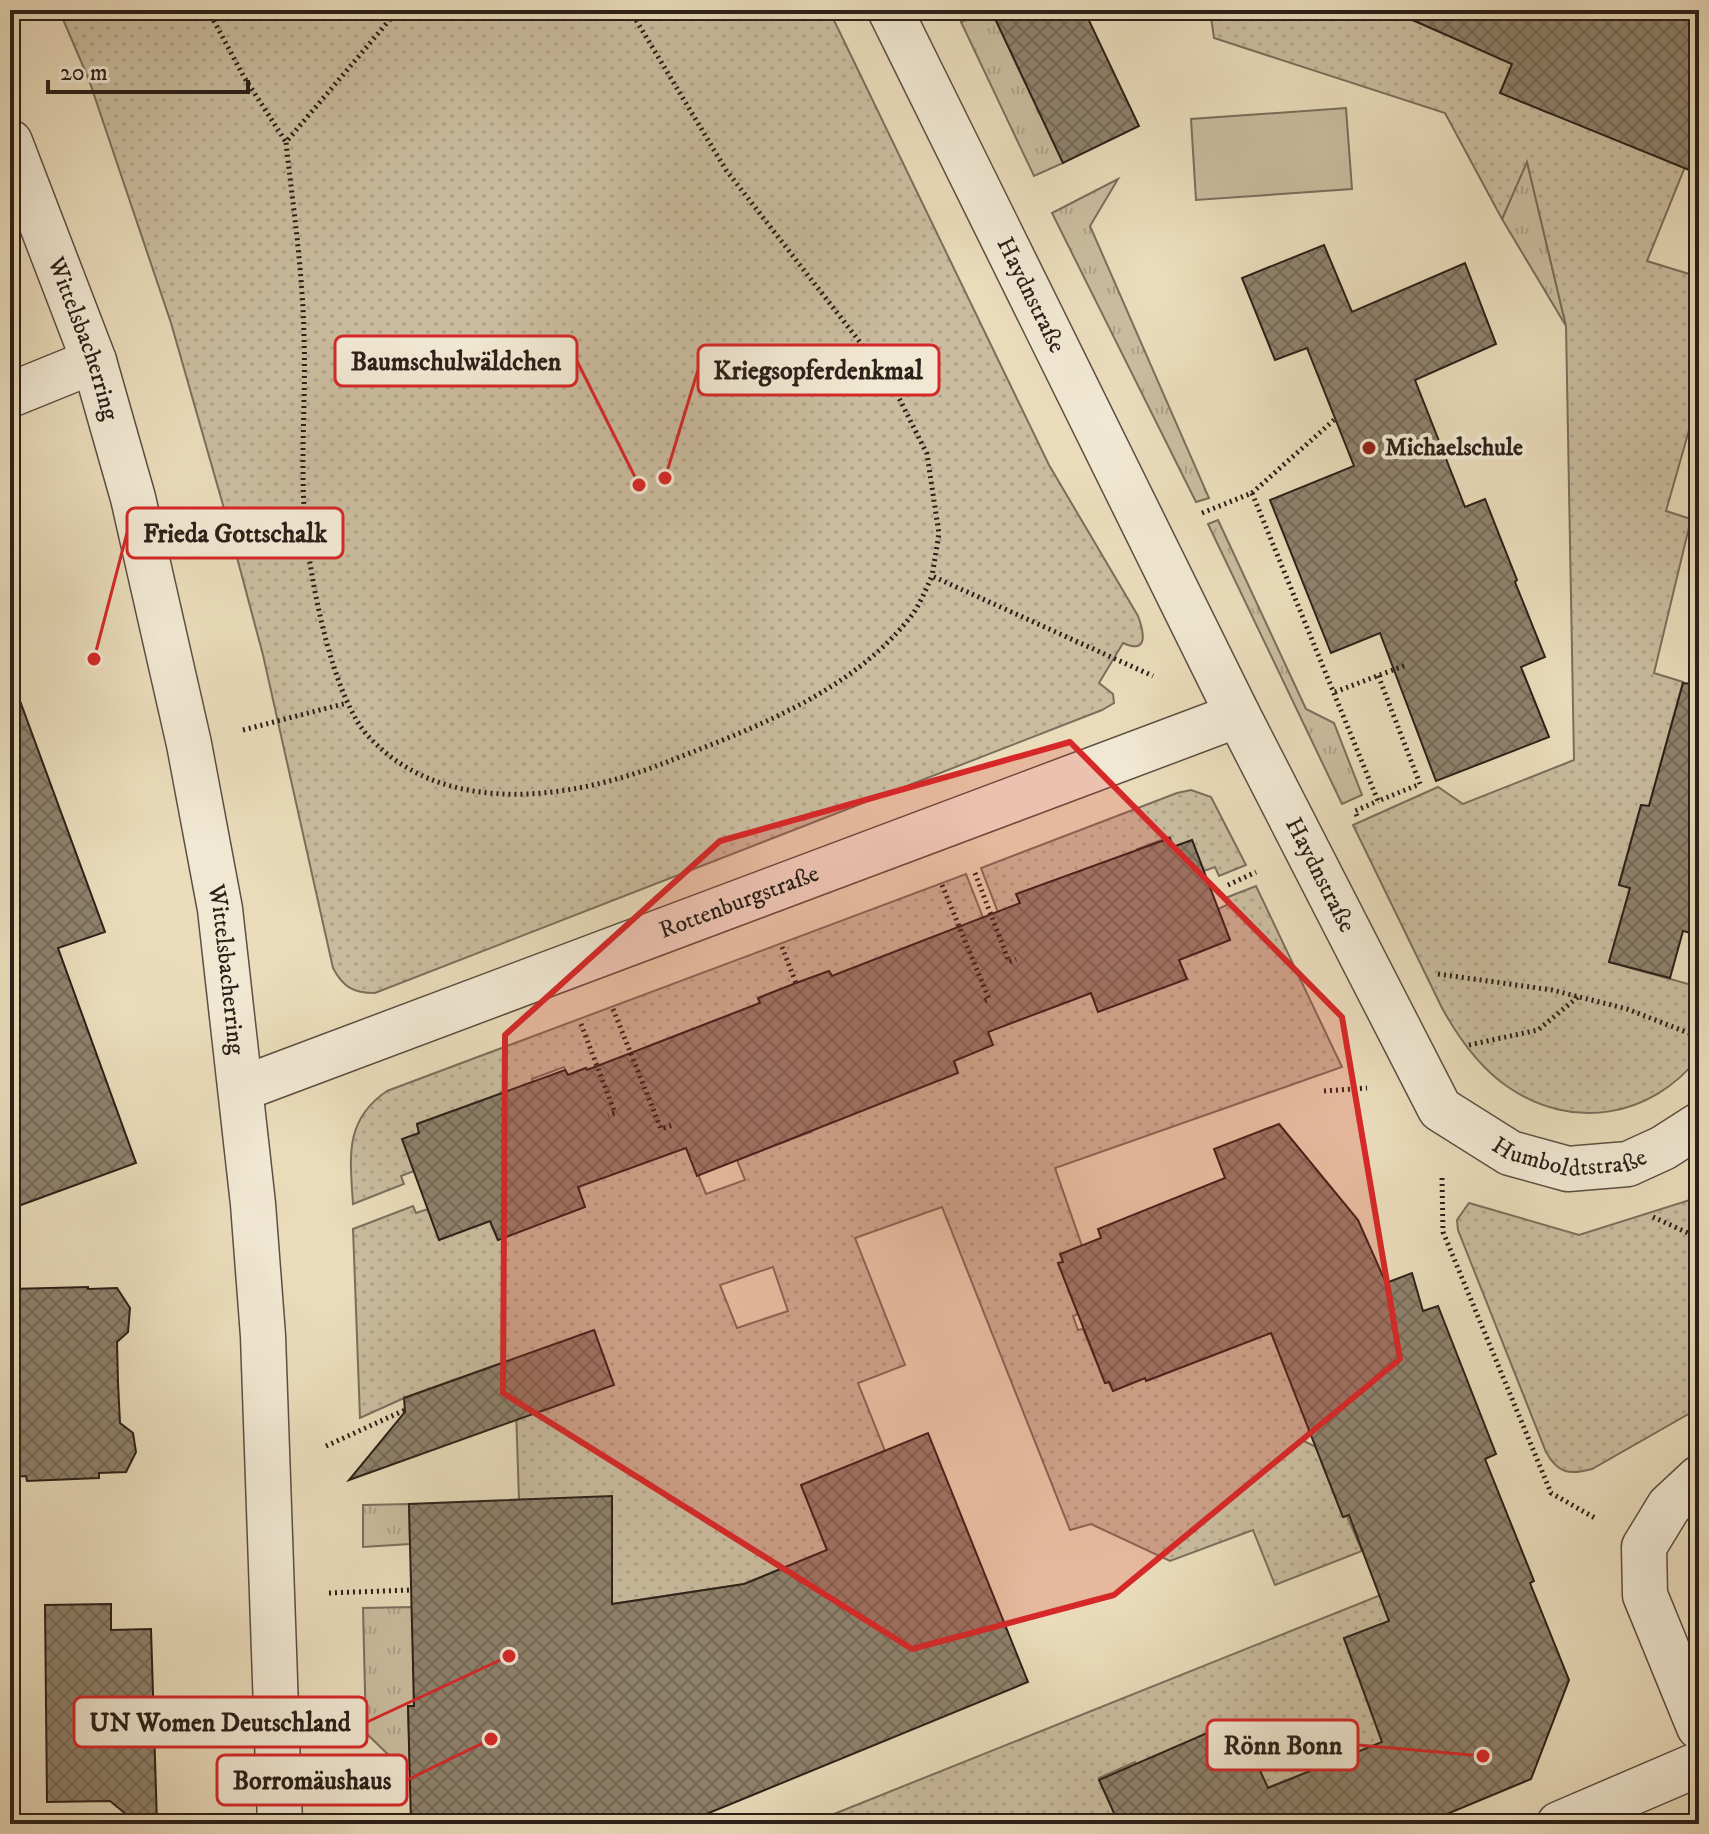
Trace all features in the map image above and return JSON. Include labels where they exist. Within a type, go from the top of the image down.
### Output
[{"type":"street","name":"Haydnstraße","points":[[890,10],[1238,715],[1440,1109]]},
{"type":"street","name":"Wittelsbacherring","points":[[10,142],[94,361],[133,498],[189,744],[220,909],[241,1089],[262,1321],[280,1809]]},
{"type":"street","points":[[10,395],[94,361]]},
{"type":"street","name":"Rottenburgstraße","points":[[241,1089],[1238,715]]},
{"type":"street","name":"Humboldtstraße","points":[[1440,1109],[1510,1153],[1568,1169],[1628,1164],[1663,1148],[1699,1125]]},
{"type":"street","points":[[1699,1478],[1669,1506],[1644,1547],[1645,1595],[1699,1727]]},
{"type":"street","points":[[1559,1824],[1699,1764]]},
{"type":"path","points":[[208,10],[244,77],[286,142],[304,336],[305,522],[324,634],[347,703],[368,736],[408,769],[457,790],[525,795],[619,780],[711,745],[798,705],[841,681],[880,649],[913,614],[932,576],[939,534],[927,454],[891,382],[726,170],[630,10]]},
{"type":"path","points":[[286,142],[398,10]]},
{"type":"path","points":[[1203,513],[1252,493],[1335,419]]},
{"type":"path","points":[[1252,493],[1378,801]]},
{"type":"path","points":[[932,576],[1238,715]]},
{"type":"path","points":[[1335,692],[1406,665]]},
{"type":"path","points":[[1359,820],[1355,811],[1420,784],[1378,675]]},
{"type":"path","points":[[189,744],[347,703]]},
{"type":"path","points":[[938,827],[1009,962],[1016,959]]},
{"type":"path","points":[[938,827],[989,999],[982,1002]]},
{"type":"path","points":[[1432,962],[1439,976],[1579,996],[1627,1009],[1699,1037]]},
{"type":"path","points":[[576,964],[615,1113],[608,1115]]},
{"type":"path","points":[[576,964],[661,1129],[673,1125]]},
{"type":"path","points":[[1413,1056],[1538,1030],[1579,996]]},
{"type":"path","points":[[1440,1109],[1443,1232],[1551,1493],[1644,1547]]},
{"type":"path","points":[[268,1471],[405,1410]]},
{"type":"path","points":[[272,1594],[411,1590]]},
{"type":"path","points":[[280,1809],[403,1790]]},
{"type":"highlighted area","points":[[1070,742],[1342,1017],[1400,1359],[1114,1595],[912,1649],[503,1393],[505,1035],[720,841]]},
{"type":"green space","points":[[59,10],[829,10],[1049,465],[1138,616],[1143,635],[1141,644],[1131,646],[1123,643],[1099,683],[1113,694],[1114,703],[375,993],[350,988],[333,968],[263,655],[171,323],[89,80]]},
{"type":"green space","points":[[991,10],[1063,163],[1034,176],[961,22]]},
{"type":"green space","points":[[1210,10],[1357,10],[1369,15],[1372,10],[1388,10],[1431,28],[1487,17],[1474,47],[1512,64],[1501,93],[1548,113],[1559,88],[1693,147],[1647,261],[1699,277],[1699,395],[1666,511],[1691,519],[1654,673],[1683,682],[1649,806],[1641,805],[1619,884],[1630,888],[1609,962],[1699,987],[1699,1057],[1680,1078],[1658,1094],[1634,1105],[1584,1113],[1558,1109],[1533,1101],[1488,1071],[1463,1041],[1442,1008],[1353,825],[1438,787],[1463,804],[1574,760],[1566,326],[1527,162],[1502,219],[1445,113],[1214,38]]},
{"type":"green space","points":[[1346,108],[1352,189],[1196,200],[1191,119]]},
{"type":"green space","points":[[1527,161],[1566,326],[1502,219]]},
{"type":"green space","points":[[1118,179],[1090,226],[1209,498],[1196,502],[1052,213]]},
{"type":"green space","points":[[1218,520],[1306,709],[1334,723],[1362,795],[1342,804],[1208,524]]},
{"type":"green space","points":[[1191,790],[1211,797],[1246,865],[1219,876],[1215,867],[1204,871],[1192,840],[1173,847],[1169,837],[1137,849],[1140,860],[1017,895],[1020,904],[1012,949],[981,868]]},
{"type":"green space","points":[[966,874],[1006,976],[1031,972],[1046,1010],[1091,993],[1186,978],[1179,960],[1230,940],[1218,909],[1229,904],[1228,897],[1256,886],[1342,1067],[1055,1168],[1082,1246],[1061,1254],[1063,1262],[1058,1263],[1078,1314],[1073,1316],[1078,1330],[1083,1329],[1105,1383],[1109,1382],[1113,1391],[1229,1349],[1273,1328],[1311,1425],[1304,1441],[1320,1449],[1321,1461],[1343,1517],[1347,1516],[1362,1551],[1275,1585],[1253,1530],[1170,1561],[1091,1524],[1070,1530],[942,1207],[855,1238],[905,1365],[858,1383],[885,1451],[801,1485],[827,1550],[744,1584],[612,1604],[612,1497],[519,1500],[516,1409],[543,1411],[613,1385],[594,1330],[404,1398],[360,1418],[353,1229],[413,1206],[416,1213],[428,1209],[439,1240],[490,1221],[498,1240],[585,1207],[578,1187],[585,1068],[568,1075],[564,1067],[532,1079],[534,1088],[417,1124],[419,1133],[403,1139],[414,1171],[401,1176],[404,1184],[353,1204],[351,1155],[357,1127],[373,1102],[387,1091]],"holes":[[[949,931],[954,1061],[958,1073],[885,1101],[806,1119],[811,1132],[737,1160],[745,1180],[706,1194],[646,1047],[760,1003],[758,998],[829,971],[832,976]],[[773,1267],[788,1311],[737,1328],[720,1285]]]},
{"type":"green space","points":[[1699,1197],[1699,1408],[1592,1469],[1571,1472],[1560,1469],[1546,1452],[1458,1230],[1457,1220],[1469,1203],[1579,1235]]},
{"type":"green space","points":[[409,1504],[410,1544],[363,1547],[363,1505]]},
{"type":"green space","points":[[1428,1576],[1438,1602],[1344,1639],[1372,1712],[1475,1706],[1267,1788],[1237,1720],[1200,1736],[1146,1784],[1135,1762],[1099,1778],[1118,1822],[1112,1824],[809,1824]]},
{"type":"green space","points":[[413,1607],[414,1706],[408,1707],[410,1769],[403,1769],[366,1733],[363,1608]]},
{"type":"building","points":[[991,10],[1084,10],[1139,126],[1063,163]]},
{"type":"building","points":[[1390,10],[1699,10],[1699,174],[1500,93],[1512,64]]},
{"type":"building","points":[[1324,245],[1352,312],[1465,263],[1496,344],[1415,380],[1465,507],[1485,499],[1517,580],[1515,582],[1545,657],[1521,667],[1549,737],[1436,781],[1380,633],[1331,653],[1270,500],[1354,466],[1307,348],[1275,360],[1242,278]]},
{"type":"building","points":[[1683,683],[1699,685],[1699,935],[1683,931],[1670,978],[1609,962],[1630,888],[1619,885],[1641,805],[1649,806]]},
{"type":"building","points":[[16,690],[105,932],[58,948],[136,1163],[10,1209],[10,691]]},
{"type":"building","points":[[1170,838],[1173,847],[1192,840],[1230,940],[1179,960],[1187,979],[1098,1012],[1091,993],[988,1032],[993,1045],[954,1061],[958,1073],[697,1176],[686,1148],[578,1187],[585,1207],[498,1240],[490,1221],[439,1240],[402,1139],[419,1133],[417,1124],[565,1070],[568,1075],[587,1070],[760,1003],[758,998],[796,983],[829,971],[832,976],[1020,903],[1016,894]]},
{"type":"building","points":[[1279,1124],[1358,1220],[1386,1283],[1412,1273],[1423,1311],[1438,1306],[1496,1454],[1485,1459],[1534,1581],[1530,1583],[1569,1680],[1531,1779],[1423,1824],[1119,1824],[1099,1780],[1237,1720],[1268,1788],[1382,1742],[1344,1638],[1389,1621],[1349,1515],[1343,1517],[1271,1333],[1113,1391],[1109,1382],[1105,1383],[1058,1263],[1063,1262],[1060,1254],[1101,1238],[1098,1229],[1225,1178],[1214,1149]]},
{"type":"building","points":[[117,1288],[130,1308],[128,1332],[117,1342],[118,1383],[120,1423],[133,1433],[136,1452],[126,1472],[99,1473],[99,1478],[27,1481],[26,1476],[10,1477],[10,1289]]},
{"type":"building","points":[[594,1330],[614,1385],[349,1480],[405,1412],[404,1398]]},
{"type":"building","points":[[928,1433],[1028,1682],[682,1824],[411,1824],[408,1706],[414,1706],[409,1504],[612,1496],[612,1604],[744,1584],[827,1550],[801,1485]]},
{"type":"building","points":[[111,1604],[111,1630],[151,1629],[157,1824],[138,1824],[110,1801],[47,1802],[45,1605]]},
{"type":"place","name":"Michaelschule","points":[[1369,448]]},
{"type":"place","name":"Kriegsopferdenkmal","points":[[665,478]]},
{"type":"place","name":"Baumschulwäldchen","points":[[639,485]]},
{"type":"place","name":"Frieda Gottschalk","points":[[94,659]]},
{"type":"place","name":"UN Women Deutschland","points":[[509,1656]]},
{"type":"place","name":"Borromäushaus","points":[[491,1739]]},
{"type":"place","name":"Rönn Bonn","points":[[1483,1756]]}]
